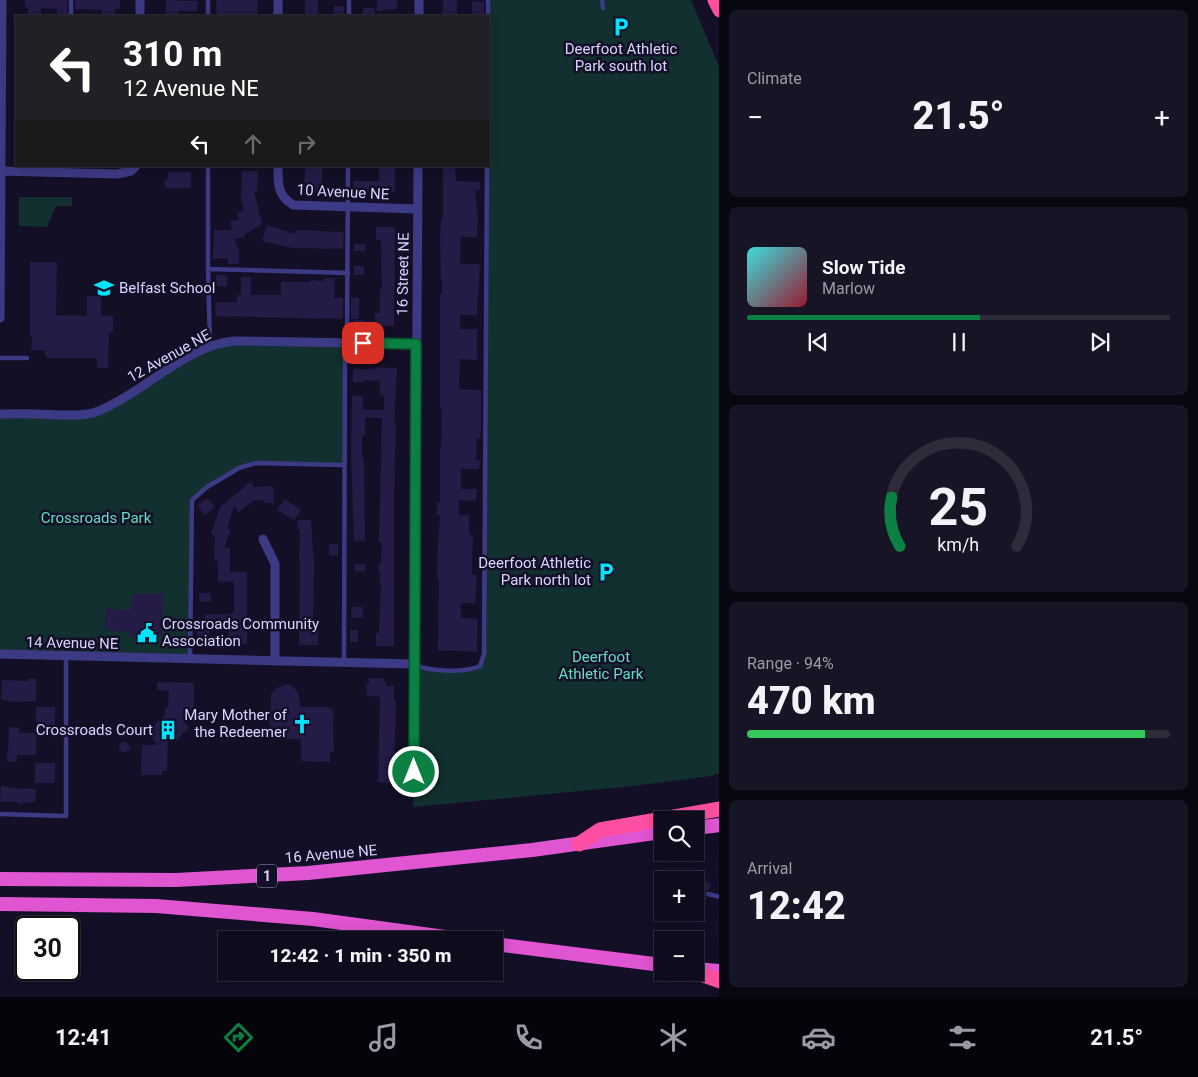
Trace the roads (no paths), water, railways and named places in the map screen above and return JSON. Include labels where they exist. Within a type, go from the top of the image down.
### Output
[{"type":"highway","points":[[715,0],[719,10]]},
{"type":"highway","points":[[579,844],[600,830],[719,809]]},
{"type":"highway","points":[[704,827],[719,825]]},
{"type":"highway","name":"16 Avenue NE","points":[[0,879],[124,881],[228,878],[392,866],[654,833]]},
{"type":"highway","points":[[0,904],[156,906],[313,919],[401,931]]},
{"type":"highway","points":[[503,945],[654,964]]},
{"type":"highway","points":[[704,971],[719,971]]},
{"type":"highway","points":[[704,975],[719,981]]},
{"type":"street","points":[[0,318],[2,0]]},
{"type":"street","points":[[140,0],[140,15]]},
{"type":"street","points":[[278,0],[278,15]]},
{"type":"street","points":[[419,0],[419,15]]},
{"type":"street","name":"10 Avenue NE","points":[[278,167],[278,184],[284,199],[293,205],[418,209]]},
{"type":"street","name":"16 Street NE","points":[[414,772],[418,167]]},
{"type":"street","points":[[0,171],[70,170],[117,174],[134,169]]},
{"type":"street","name":"12 Avenue NE","points":[[0,414],[72,415],[93,413],[210,345],[234,341],[416,344]]},
{"type":"street","points":[[263,539],[275,564],[276,661]]},
{"type":"street","name":"14 Avenue NE","points":[[0,654],[414,664]]},
{"type":"lane","points":[[71,0],[71,15]]},
{"type":"lane","points":[[208,0],[208,15]]},
{"type":"lane","points":[[349,0],[349,15]]},
{"type":"lane","points":[[488,0],[488,15]]},
{"type":"lane","points":[[602,0],[603,8]]},
{"type":"lane","points":[[208,167],[210,345]]},
{"type":"lane","points":[[344,662],[344,465],[348,167]]},
{"type":"lane","points":[[414,664],[423,669],[472,670],[480,666],[484,654],[487,167]]},
{"type":"lane","points":[[208,269],[348,273]]},
{"type":"lane","points":[[0,358],[27,358]]},
{"type":"lane","points":[[190,659],[192,500],[239,468],[256,463],[344,465]]},
{"type":"lane","points":[[0,814],[66,816],[66,656]]},
{"type":"lane","points":[[708,894],[719,898]]},
{"type":"place","name":"Deerfoot Athletic Park south lot","points":[[621,27]]},
{"type":"place","name":"Belfast School","points":[[104,288]]},
{"type":"place","name":"Deerfoot Athletic Park north lot","points":[[606,572]]},
{"type":"place","name":"Crossroads Community Association","points":[[147,633]]},
{"type":"place","name":"Mary Mother of the Redeemer","points":[[302,724]]},
{"type":"place","name":"Crossroads Court","points":[[168,730]]},
{"type":"park label","name":"Crossroads Park","points":[[96,518]]},
{"type":"park label","name":"Deerfoot Athletic Park","points":[[601,666]]}]
